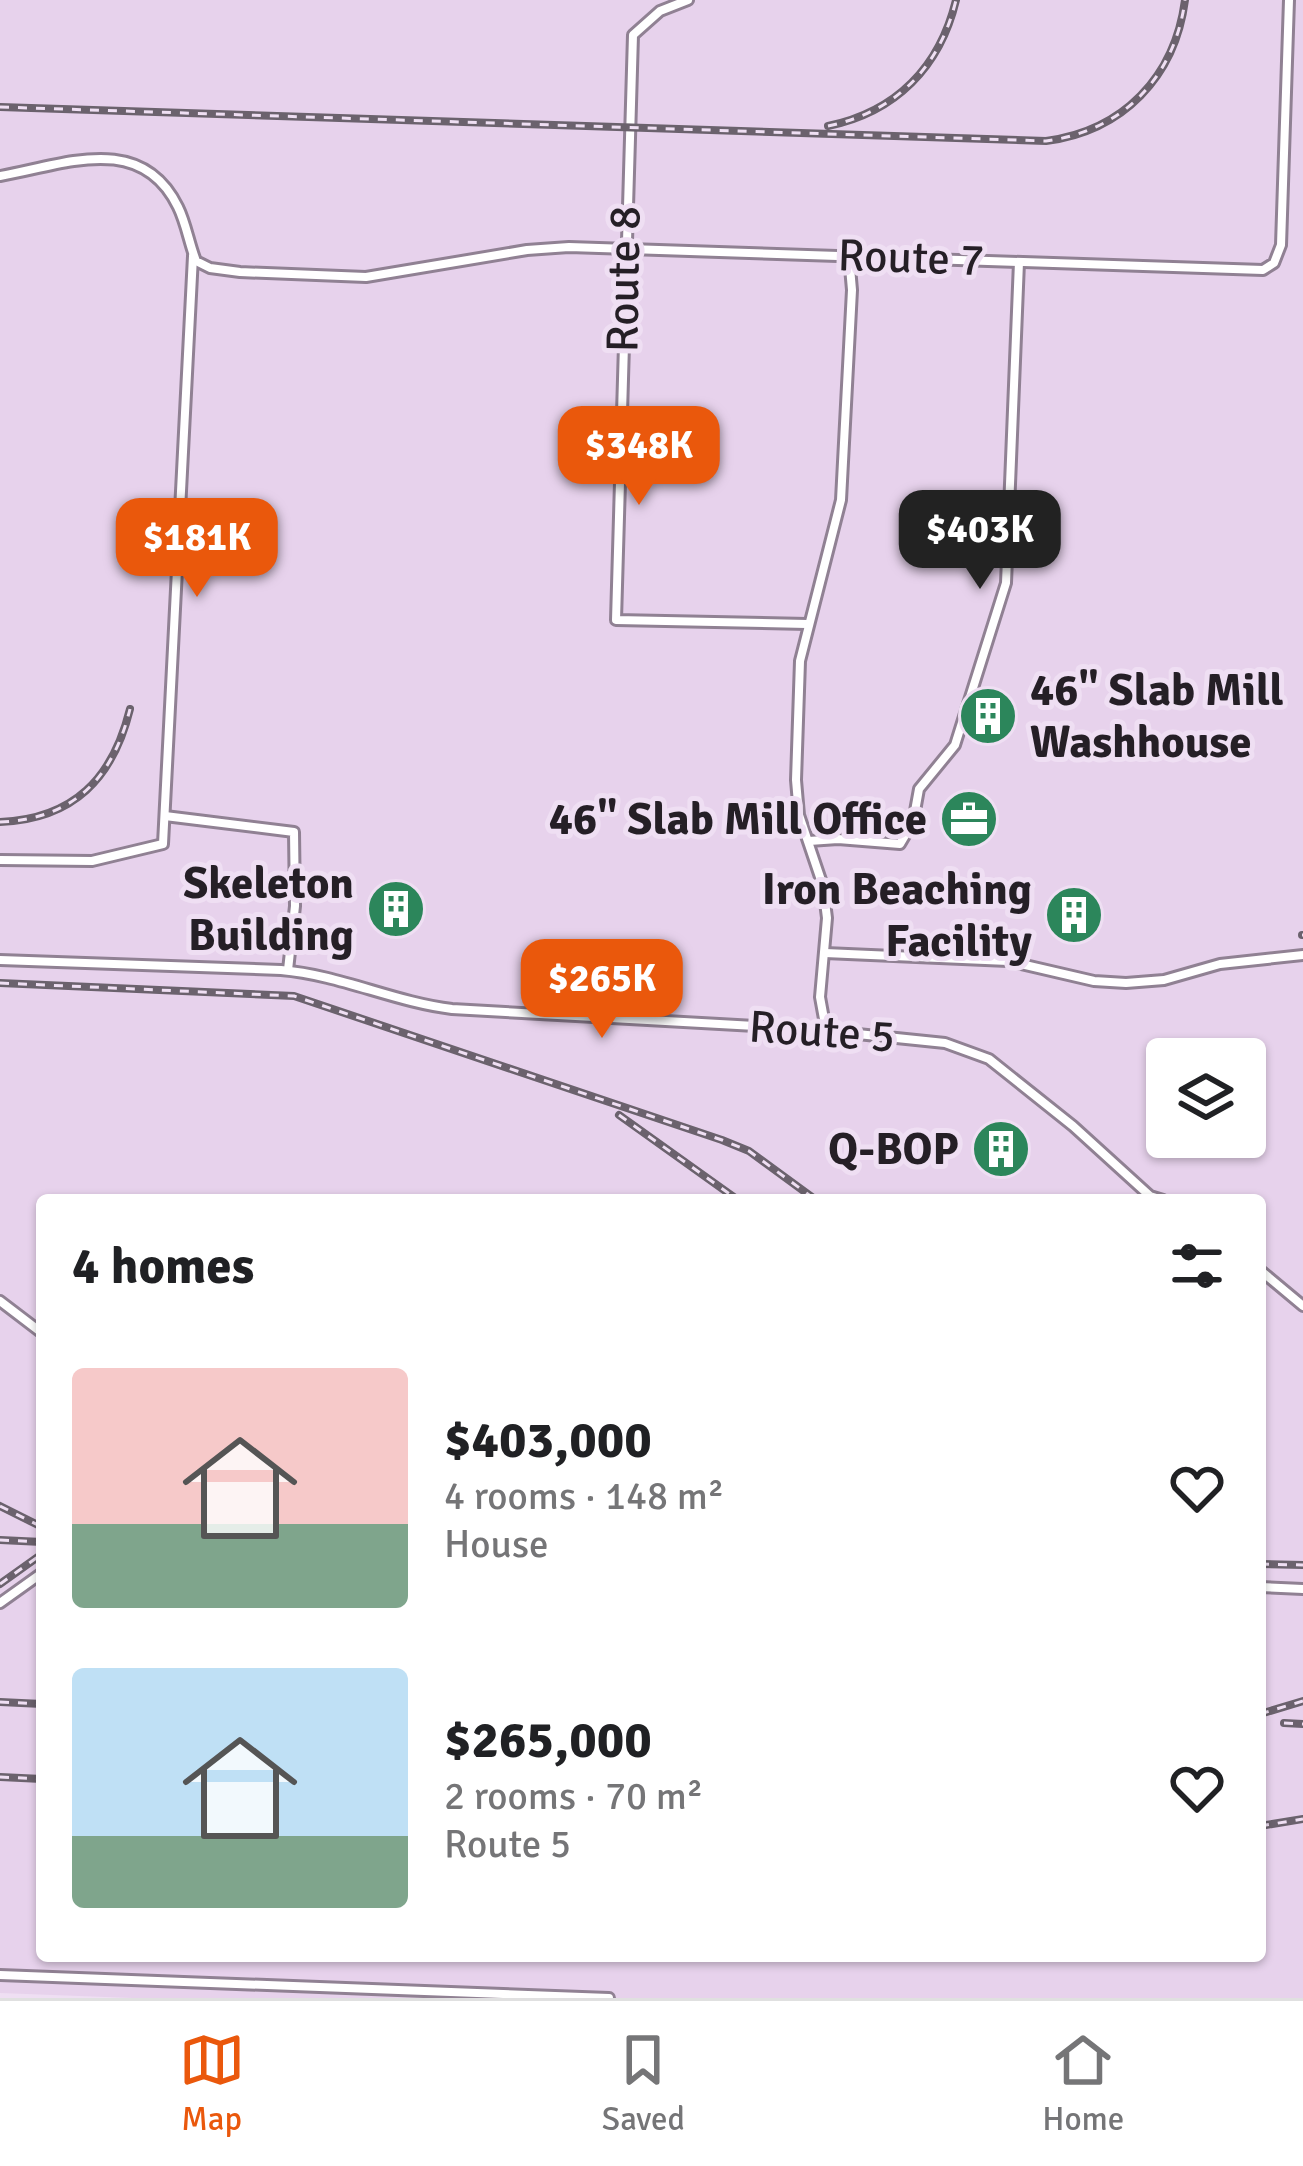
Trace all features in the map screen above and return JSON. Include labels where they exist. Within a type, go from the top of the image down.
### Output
[{"type":"street","name":"Route 8","points":[[688,0],[660,11],[633,35],[616,620],[807,624]]},
{"type":"street","name":"Route 7","points":[[193,253],[196,261],[225,270],[366,277],[526,250],[624,248],[1263,270],[1274,263],[1281,245],[1289,0]]},
{"type":"street","points":[[0,176],[84,157],[129,162],[155,173],[179,208],[193,253],[164,844],[92,861],[0,860]]},
{"type":"street","points":[[826,1030],[820,998],[827,918],[823,886],[800,815],[796,780],[800,661],[841,500],[852,290],[849,256]]},
{"type":"street","points":[[809,841],[900,844],[913,822],[919,789],[956,745],[1006,584],[1019,262]]},
{"type":"street","points":[[165,816],[294,832],[295,906],[288,971]]},
{"type":"street","points":[[825,953],[1008,961],[1094,981],[1126,983],[1164,980],[1220,964],[1303,955]]},
{"type":"street","name":"Route 5","points":[[0,960],[288,971],[415,1005],[452,1010],[826,1030],[945,1043],[989,1059],[1148,1194]]},
{"type":"street","points":[[1266,1275],[1303,1306]]},
{"type":"street","points":[[0,1301],[36,1328]]},
{"type":"street","points":[[0,1603],[36,1577]]},
{"type":"street","points":[[1266,1587],[1303,1589]]},
{"type":"street","points":[[0,1975],[608,1998]]},
{"type":"shaded area","points":[[0,0],[1303,0],[1303,1998],[132,1998],[0,1993]]},
{"type":"railway","points":[[828,126],[874,110],[912,83],[939,46],[956,0]]},
{"type":"railway","points":[[0,107],[1046,141],[1099,126],[1141,96],[1170,53],[1185,0]]},
{"type":"railway","points":[[0,822],[49,813],[86,790],[113,755],[130,709]]},
{"type":"railway","points":[[0,983],[294,996],[722,1140],[749,1151],[808,1194]]},
{"type":"railway","points":[[619,1115],[730,1194]]},
{"type":"railway","points":[[0,1506],[36,1524]]},
{"type":"railway","points":[[0,1540],[36,1542]]},
{"type":"railway","points":[[0,1584],[36,1558]]},
{"type":"railway","points":[[1266,1564],[1303,1565]]},
{"type":"railway","points":[[1266,1712],[1303,1701]]},
{"type":"railway","points":[[0,1702],[36,1704]]},
{"type":"railway","points":[[1284,1723],[1303,1724]]},
{"type":"railway","points":[[0,1777],[36,1779]]},
{"type":"railway","points":[[1266,1825],[1303,1819]]},
{"type":"place","name":"46\" Slab Mill Washhouse","points":[[988,716]]},
{"type":"place","name":"46\" Slab Mill Office","points":[[969,819]]},
{"type":"place","name":"Skeleton Building","points":[[396,909]]},
{"type":"place","name":"Iron Beaching Facility","points":[[1074,915]]},
{"type":"place","name":"Q-BOP","points":[[1001,1149]]}]
